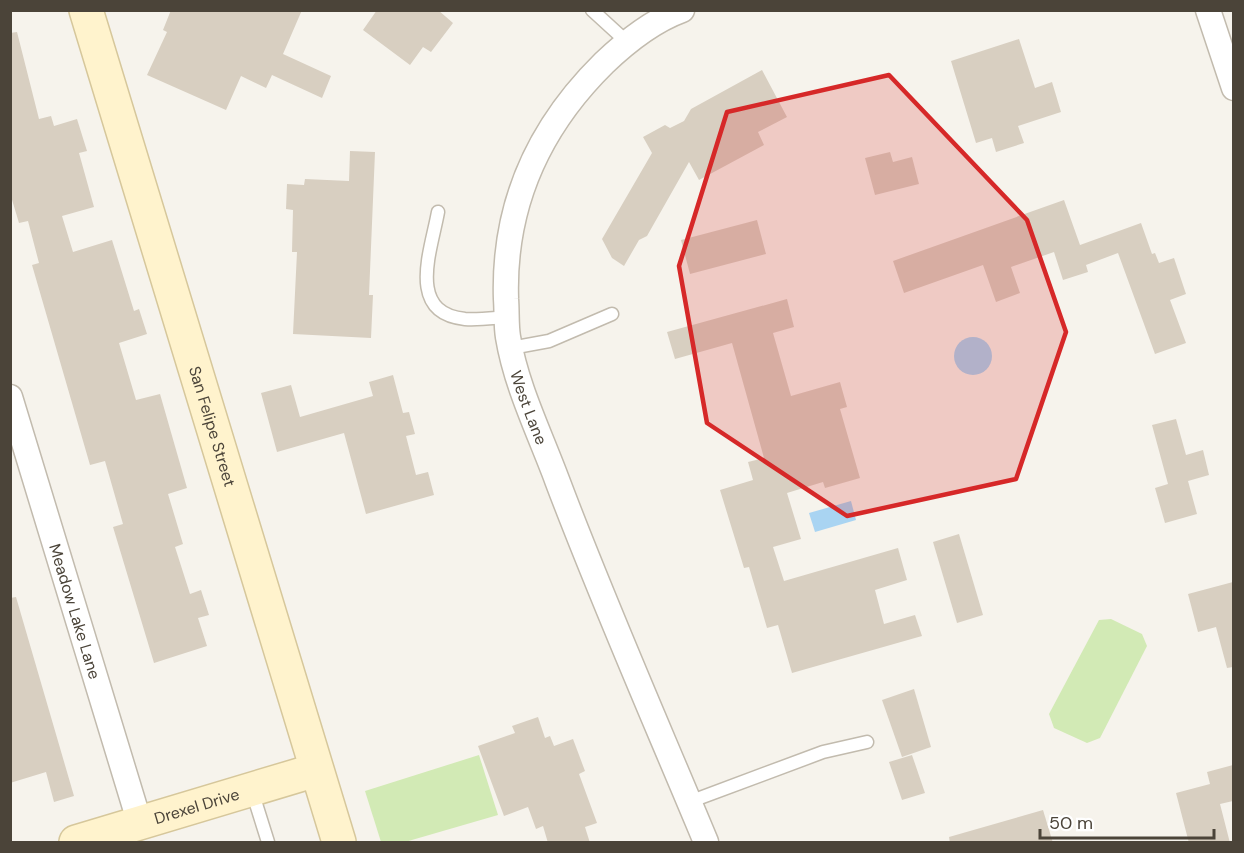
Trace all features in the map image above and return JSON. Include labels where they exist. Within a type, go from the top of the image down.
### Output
[{"type":"main road","name":"San Felipe Street","points":[[86,10],[339,843]]},
{"type":"main road","name":"Drexel Drive","points":[[76,843],[316,770]]},
{"type":"street","name":"West Lane","points":[[682,10],[662,18],[627,42],[574,93],[543,141],[520,190],[511,230],[506,281],[507,317],[511,348],[524,391],[572,519],[706,843]]},
{"type":"street","points":[[1208,10],[1233,88]]},
{"type":"street","name":"Meadow Lake Lane","points":[[10,397],[140,824]]},
{"type":"lane","points":[[592,10],[627,42]]},
{"type":"lane","points":[[438,212],[426,277],[431,303],[436,310],[464,319],[507,317]]},
{"type":"lane","points":[[511,348],[549,341],[612,314]]},
{"type":"lane","points":[[689,802],[823,752],[867,742]]},
{"type":"lane","points":[[252,790],[268,843]]},
{"type":"highlighted area","points":[[889,75],[1027,220],[1066,332],[1016,479],[847,516],[707,423],[679,266],[727,112]]},
{"type":"green space","points":[[1111,619],[1142,634],[1147,646],[1100,738],[1087,743],[1054,728],[1049,714],[1099,620]]},
{"type":"green space","points":[[479,755],[498,815],[405,842],[381,842],[365,791]]},
{"type":"water","points":[[973,337],[986,343],[992,356],[986,369],[973,375],[960,369],[954,356],[960,343]]},
{"type":"water","points":[[851,501],[856,520],[815,532],[809,513]]},
{"type":"building","points":[[171,10],[302,10],[283,54],[331,76],[322,98],[272,75],[266,88],[241,76],[226,110],[147,75],[167,32],[163,30]]},
{"type":"building","points":[[377,10],[438,10],[453,23],[431,52],[423,47],[410,65],[363,30]]},
{"type":"building","points":[[17,32],[39,119],[51,116],[54,126],[77,119],[87,151],[79,153],[94,207],[62,216],[73,252],[112,240],[134,311],[139,309],[147,334],[119,343],[136,400],[160,394],[187,488],[168,494],[183,544],[175,547],[190,594],[201,590],[209,615],[198,618],[207,646],[154,663],[113,527],[123,524],[105,461],[90,465],[32,265],[39,263],[28,221],[19,223],[10,193],[10,33]]},
{"type":"building","points":[[1019,39],[1035,88],[1052,82],[1061,112],[1018,126],[1024,143],[996,152],[992,138],[976,143],[951,61]]},
{"type":"building","points":[[762,70],[787,117],[758,132],[764,145],[699,180],[689,162],[647,236],[639,240],[624,266],[612,258],[602,239],[652,153],[643,137],[665,125],[670,128],[684,121],[691,109]]},
{"type":"building","points":[[350,151],[375,152],[369,295],[373,295],[371,338],[293,334],[297,252],[292,252],[293,210],[286,209],[287,184],[304,185],[305,179],[349,181]]},
{"type":"building","points":[[890,152],[893,162],[912,157],[919,184],[875,195],[865,158]]},
{"type":"building","points":[[1064,200],[1080,245],[1141,223],[1152,254],[1155,253],[1159,263],[1174,258],[1186,294],[1170,300],[1186,343],[1155,354],[1118,253],[1086,265],[1088,272],[1063,280],[1054,252],[1011,267],[1020,293],[996,302],[983,265],[904,293],[893,261]]},
{"type":"building","points":[[757,220],[766,254],[690,274],[681,240]]},
{"type":"building","points":[[787,299],[794,327],[773,333],[791,396],[840,382],[847,407],[840,409],[860,478],[825,488],[823,482],[787,493],[801,539],[773,547],[784,581],[898,548],[907,580],[875,590],[884,624],[915,615],[922,636],[792,673],[778,625],[767,628],[749,567],[744,568],[720,490],[753,480],[748,462],[764,458],[732,343],[675,359],[667,332]]},
{"type":"building","points":[[393,375],[403,413],[409,412],[415,434],[406,436],[416,475],[428,472],[434,495],[366,514],[344,433],[277,452],[261,393],[291,385],[300,417],[373,396],[369,382]]},
{"type":"building","points":[[1176,419],[1186,455],[1203,450],[1209,475],[1188,481],[1197,514],[1165,523],[1155,488],[1168,484],[1152,425]]},
{"type":"building","points":[[959,534],[983,615],[957,623],[933,542]]},
{"type":"building","points":[[1233,582],[1233,667],[1227,668],[1216,627],[1198,632],[1188,594]]},
{"type":"building","points":[[16,597],[74,796],[54,802],[46,772],[10,783],[10,598]]},
{"type":"building","points":[[914,689],[931,747],[902,757],[882,700]]},
{"type":"building","points":[[538,717],[545,738],[550,736],[554,746],[573,739],[585,771],[579,774],[597,823],[585,827],[590,843],[548,843],[543,826],[536,829],[528,807],[504,816],[478,746],[515,733],[512,726]]},
{"type":"building","points":[[912,755],[925,793],[902,800],[889,762]]},
{"type":"building","points":[[1233,765],[1233,801],[1220,804],[1230,843],[1189,843],[1176,793],[1210,784],[1207,772]]},
{"type":"building","points":[[1043,810],[1053,843],[950,843],[949,837]]}]
